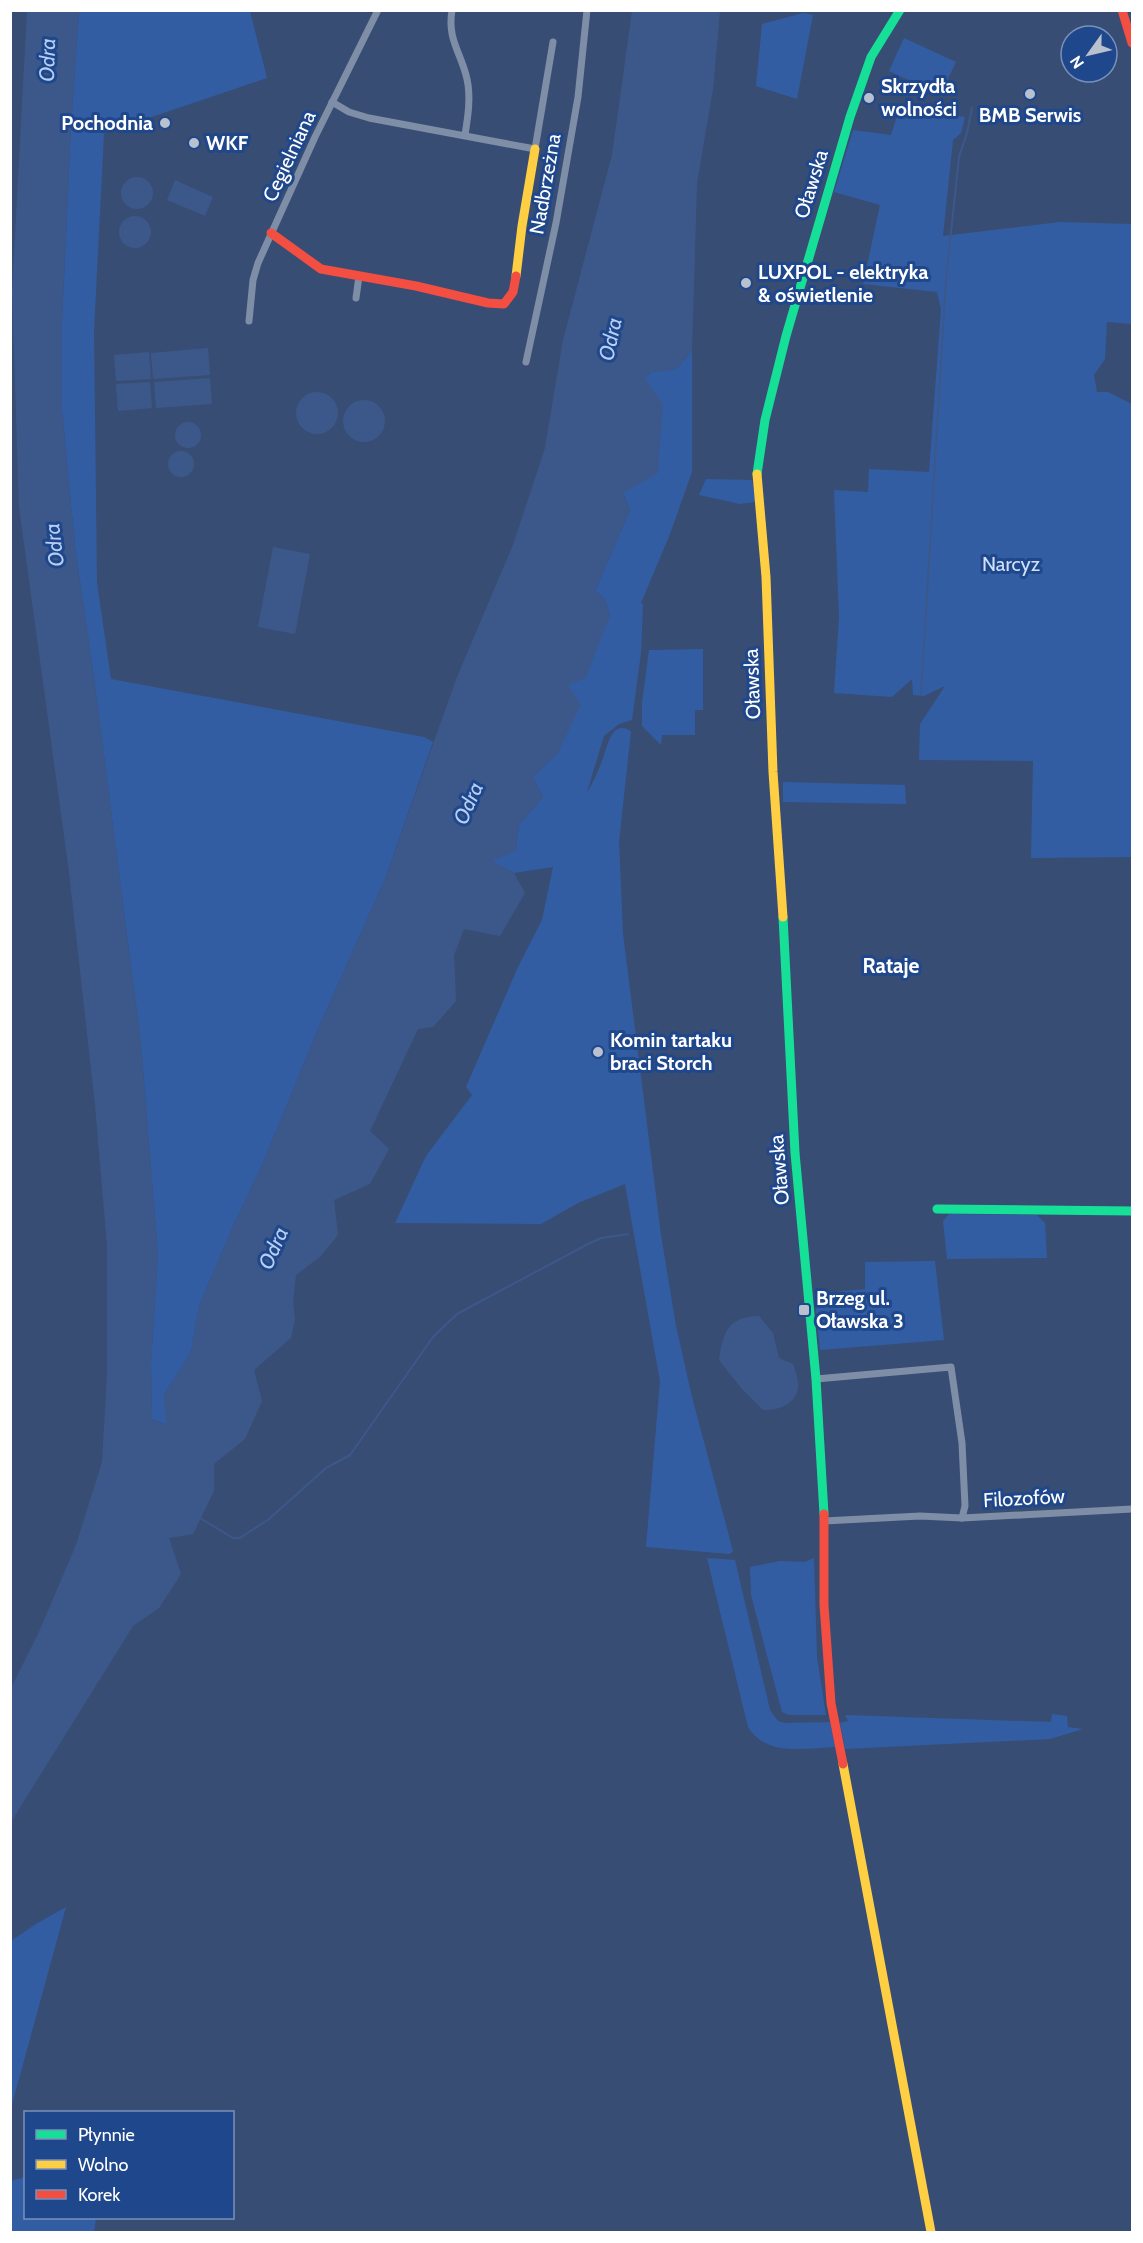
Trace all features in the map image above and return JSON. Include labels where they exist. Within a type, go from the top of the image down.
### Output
[{"type":"street","name":"Cegielniana","points":[[249,321],[256,269],[332,102],[378,10]]},
{"type":"street","points":[[452,10],[451,36],[467,77],[469,92],[465,135]]},
{"type":"street","name":"Nadbrzeżna","points":[[526,362],[556,223],[578,97],[586,10]]},
{"type":"street","name":"Oławska","points":[[900,10],[871,57],[850,117],[786,336],[765,420],[757,470],[766,577],[773,772],[780,851],[795,1153],[816,1379],[824,1521],[824,1605],[831,1702],[931,2232]]},
{"type":"street","points":[[1122,10],[1132,43]]},
{"type":"street","points":[[271,233],[321,269],[416,286],[488,303],[504,304],[513,292],[516,281],[522,226],[553,42]]},
{"type":"street","points":[[332,102],[349,112],[369,118],[535,149]]},
{"type":"street","points":[[356,298],[359,276]]},
{"type":"street","points":[[937,1209],[1132,1211]]},
{"type":"street","name":"Filozofów","points":[[816,1379],[951,1367],[962,1443],[965,1506],[962,1518],[1132,1509]]},
{"type":"street","points":[[824,1521],[920,1516],[962,1518]]},
{"type":"green space","points":[[79,11],[250,11],[267,78],[104,133],[94,331],[97,583],[111,679],[424,737],[433,742],[385,879],[199,1306],[191,1352],[164,1395],[167,1425],[152,1419],[151,1362],[158,1255],[141,1044],[75,547],[62,410],[62,322]]},
{"type":"green space","points":[[803,13],[813,15],[797,99],[756,86],[762,24]]},
{"type":"green space","points":[[904,38],[956,62],[940,95],[889,71]]},
{"type":"green space","name":"Narcyz","points":[[901,103],[945,110],[946,115],[965,117],[961,133],[953,140],[943,236],[1060,222],[1132,224],[1132,324],[1107,322],[1105,359],[1094,375],[1097,392],[1108,392],[1132,404],[1132,857],[1031,858],[1033,761],[919,760],[920,724],[945,686],[924,696],[913,695],[912,679],[892,697],[834,693],[839,617],[834,490],[868,492],[869,469],[929,472],[941,309],[937,292],[863,284],[880,205],[834,192],[853,130],[891,135]]},
{"type":"green space","points":[[692,351],[692,472],[670,534],[641,603],[643,604],[641,653],[632,720],[619,724],[604,736],[587,792],[598,771],[611,736],[619,728],[631,731],[619,842],[623,934],[661,1235],[676,1326],[692,1397],[733,1551],[730,1554],[646,1547],[660,1381],[625,1184],[578,1203],[541,1224],[395,1223],[426,1156],[472,1095],[466,1087],[518,967],[542,920],[553,867],[514,873],[491,861],[516,850],[519,825],[543,797],[533,777],[558,753],[568,685],[610,615],[605,599],[595,591],[630,510],[623,493],[645,378],[651,372],[676,369]]},
{"type":"green space","points":[[706,479],[752,480],[756,502],[740,504],[699,495]]},
{"type":"green space","points":[[703,649],[703,710],[695,710],[695,735],[662,735],[661,745],[642,726],[642,703],[649,650]]},
{"type":"green space","points":[[783,782],[905,785],[906,804],[783,802]]},
{"type":"green space","points":[[949,1214],[1037,1215],[1045,1223],[1047,1258],[947,1259],[943,1221]]},
{"type":"green space","points":[[935,1261],[944,1340],[820,1350],[814,1294],[865,1289],[865,1262]]},
{"type":"green space","points":[[707,1558],[735,1560],[770,1710],[778,1721],[785,1723],[830,1722],[835,1747],[787,1749],[776,1747],[756,1737],[748,1727]]},
{"type":"green space","points":[[814,1558],[817,1657],[826,1715],[789,1715],[782,1712],[751,1595],[750,1567],[780,1561],[805,1562]]},
{"type":"green space","points":[[1052,1714],[1067,1716],[1068,1727],[1083,1729],[1050,1739],[845,1749],[840,1723],[848,1721],[845,1715],[1051,1722]]},
{"type":"green space","points":[[66,1907],[11,2108],[11,1941]]},
{"type":"green space","points":[[24,2177],[24,2219],[96,2219],[94,2232],[11,2232],[11,2181]]},
{"type":"water","name":"Odra","points":[[27,11],[79,11],[62,322],[62,410],[75,547],[141,1044],[158,1255],[151,1362],[152,1419],[166,1425],[164,1395],[191,1352],[199,1306],[385,879],[457,677],[513,545],[545,448],[563,340],[612,155],[632,11],[720,11],[713,89],[697,183],[692,351],[676,369],[651,372],[645,378],[663,404],[658,473],[623,493],[630,510],[595,591],[605,599],[610,615],[586,678],[568,685],[581,704],[558,753],[533,777],[543,797],[519,825],[516,850],[492,861],[514,873],[525,893],[500,936],[464,929],[454,955],[456,1001],[433,1027],[418,1029],[370,1131],[389,1149],[370,1184],[334,1200],[338,1235],[321,1256],[296,1275],[293,1302],[295,1319],[291,1338],[254,1370],[262,1401],[245,1439],[214,1464],[214,1491],[193,1534],[169,1538],[181,1574],[159,1608],[133,1626],[11,1822],[11,1688],[38,1634],[76,1545],[102,1462],[107,1376],[107,1245],[95,1105],[69,872],[19,507],[12,292]]},
{"type":"water","points":[[137,177],[148,182],[153,193],[148,204],[137,209],[126,204],[121,193],[126,182]]},
{"type":"water","points":[[175,180],[213,197],[205,216],[167,200]]},
{"type":"water","points":[[135,216],[146,221],[151,232],[146,243],[135,248],[124,243],[119,232],[124,221]]},
{"type":"water","points":[[208,348],[210,375],[153,379],[151,353]]},
{"type":"water","points":[[149,352],[151,379],[116,381],[114,355]]},
{"type":"water","points":[[210,378],[212,404],[156,408],[154,382]]},
{"type":"water","points":[[150,382],[152,408],[118,411],[116,384]]},
{"type":"water","points":[[317,392],[332,398],[338,413],[332,428],[317,434],[302,428],[296,413],[302,398]]},
{"type":"water","points":[[364,400],[379,406],[385,421],[379,436],[364,442],[349,436],[343,421],[349,406]]},
{"type":"water","points":[[188,422],[197,426],[201,435],[197,444],[188,448],[179,444],[175,435],[179,426]]},
{"type":"water","points":[[181,451],[190,455],[194,464],[190,473],[181,477],[172,473],[168,464],[172,455]]},
{"type":"water","points":[[273,547],[310,554],[295,634],[258,627]]},
{"type":"water","points":[[759,1316],[773,1333],[779,1358],[793,1364],[798,1382],[792,1401],[769,1410],[763,1410],[741,1388],[719,1360],[725,1334],[729,1328],[740,1319]]},
{"type":"waterway","points":[[921,694],[946,279],[959,157],[972,108]]},
{"type":"waterway","points":[[200,1518],[233,1538],[240,1538],[269,1519],[326,1468],[350,1455],[433,1337],[457,1314],[586,1245],[601,1238],[628,1234]]},
{"type":"traffic: fast","points":[[757,474],[765,420],[786,336],[850,117],[871,57],[900,10]]},
{"type":"traffic: fast","points":[[783,917],[795,1153],[816,1379],[824,1514]]},
{"type":"traffic: fast","points":[[937,1209],[1132,1211]]},
{"type":"traffic: slow","points":[[516,276],[535,149]]},
{"type":"traffic: slow","points":[[757,474],[766,577],[773,772],[783,917]]},
{"type":"traffic: slow","points":[[843,1764],[931,2232]]},
{"type":"traffic: jam","points":[[1122,10],[1132,43]]},
{"type":"traffic: jam","points":[[271,233],[321,269],[416,286],[488,303],[504,304],[513,292],[516,276]]},
{"type":"traffic: jam","points":[[824,1514],[824,1605],[831,1703],[843,1764]]},
{"type":"place","name":"BMB Serwis","points":[[1030,94]]},
{"type":"place","name":"Skrzydła wolności","points":[[869,98]]},
{"type":"place","name":"Pochodnia","points":[[165,123]]},
{"type":"place","name":"WKF","points":[[194,143]]},
{"type":"place","name":"LUXPOL - elektryka & oświetlenie","points":[[746,283]]},
{"type":"place","name":"Komin tartaku braci Storch","points":[[598,1052]]},
{"type":"place","name":"Brzeg ul. Oławska 3","points":[[804,1310]]},
{"type":"district","name":"Rataje","points":[[891,965]]}]
